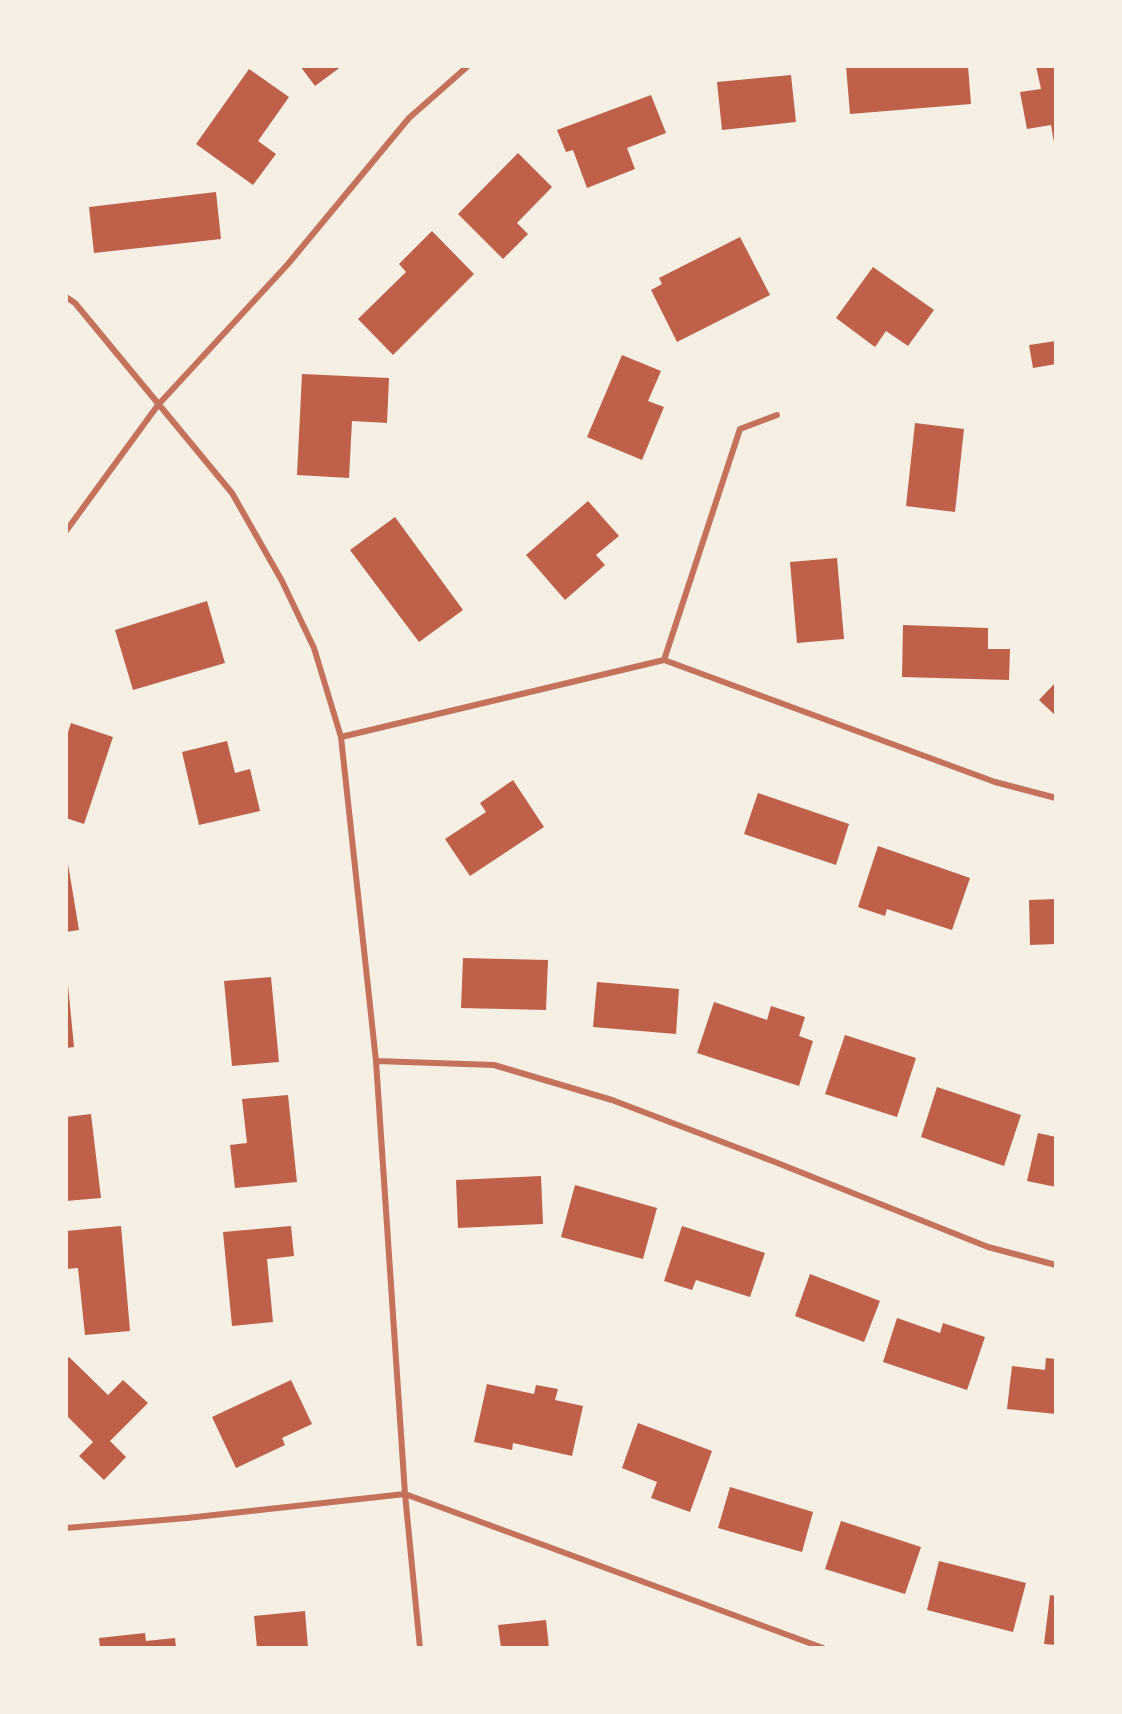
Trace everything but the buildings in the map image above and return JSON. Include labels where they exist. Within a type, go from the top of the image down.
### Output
[{"type":"street","points":[[66,531],[158,405],[288,264],[409,118],[468,66]]},
{"type":"street","points":[[66,297],[75,303],[232,493],[282,580],[314,648],[341,737],[375,1061],[405,1494],[420,1648]]},
{"type":"street","points":[[664,660],[740,429],[777,415]]},
{"type":"street","points":[[341,737],[664,660],[995,782],[1056,798]]},
{"type":"street","points":[[375,1061],[494,1065],[612,1100],[988,1247],[1056,1265]]},
{"type":"street","points":[[66,1528],[187,1518],[405,1494],[823,1648]]}]
